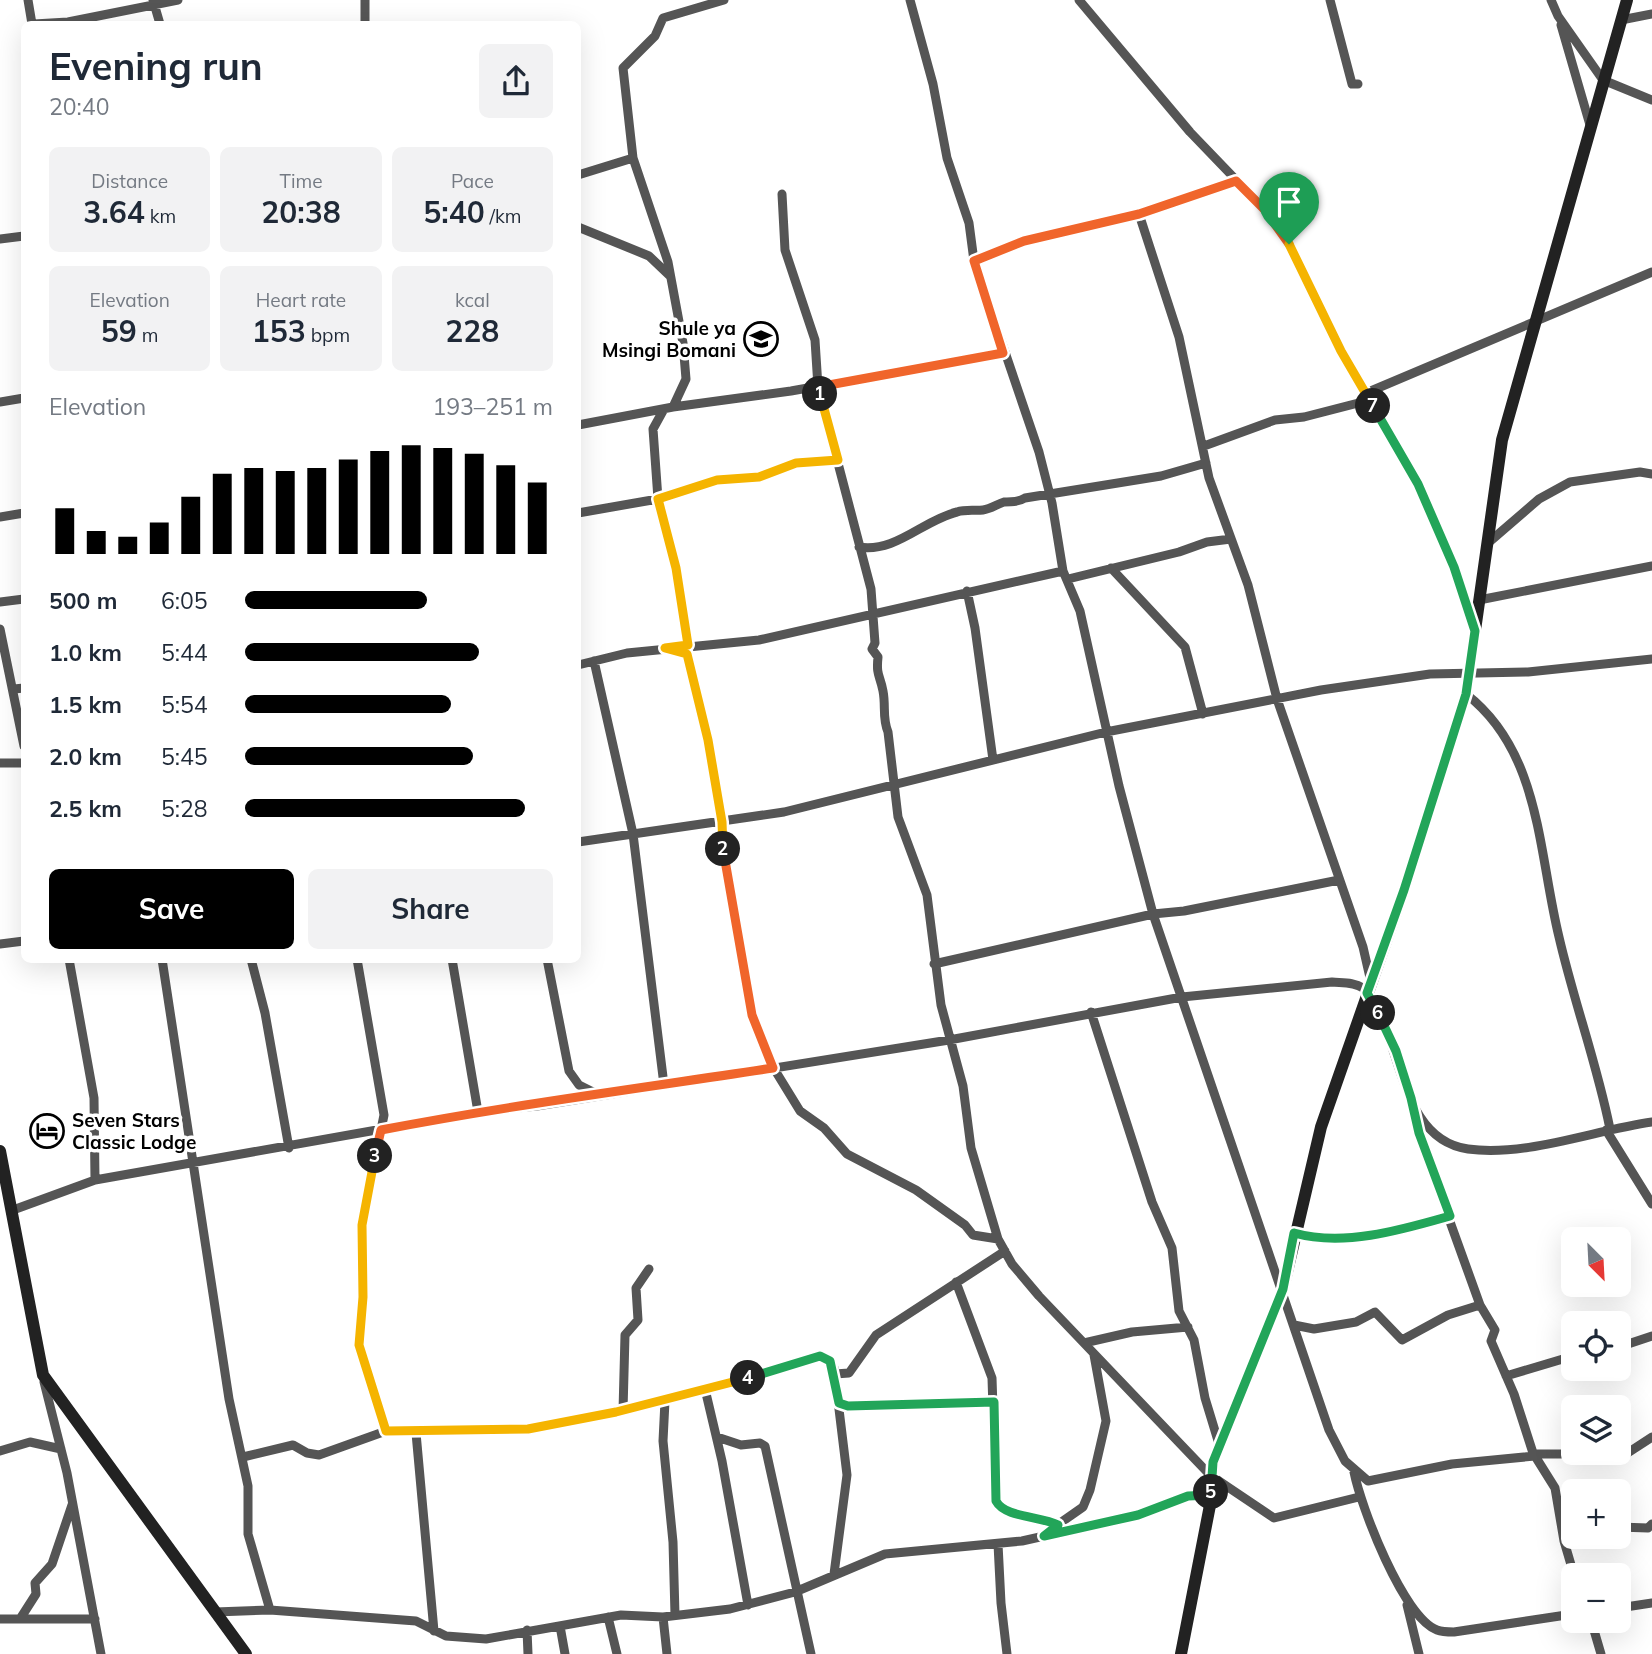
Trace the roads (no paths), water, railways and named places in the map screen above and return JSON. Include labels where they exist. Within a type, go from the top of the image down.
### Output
[{"type":"street","points":[[28,0],[32,21]]},
{"type":"street","points":[[72,21],[154,2],[178,0]]},
{"type":"street","points":[[365,0],[365,21]]},
{"type":"street","points":[[688,645],[679,579],[658,499],[653,429],[685,388],[687,372],[671,277],[653,212],[633,158],[624,65],[655,36],[663,18],[724,0]]},
{"type":"street","points":[[910,0],[933,84],[947,158],[969,223],[974,261],[1038,452],[1050,496],[1065,575],[1080,611],[1106,733],[1153,914],[1329,1430],[1345,1461],[1367,1481],[1464,1462],[1534,1454],[1622,1455],[1652,1437]]},
{"type":"street","points":[[1079,0],[1145,82],[1265,210],[1289,244],[1341,351],[1418,484],[1454,567],[1475,631]]},
{"type":"street","points":[[1330,0],[1352,83],[1358,84]]},
{"type":"street","points":[[1551,0],[1590,126]]},
{"type":"street","points":[[1181,1654],[1212,1495],[1210,1475],[1219,1444],[1283,1289],[1321,1127],[1404,890],[1466,694],[1502,439],[1626,0]]},
{"type":"street","points":[[154,2],[159,21]]},
{"type":"street","points":[[1621,19],[1652,14]]},
{"type":"street","points":[[1558,16],[1603,80],[1652,100]]},
{"type":"street","points":[[581,174],[633,158]]},
{"type":"street","points":[[974,261],[1024,241],[1139,214],[1236,181]]},
{"type":"street","points":[[782,194],[785,250],[815,340],[818,387],[871,589],[875,643],[872,649],[878,657],[876,675],[883,689],[883,721],[888,732],[898,817],[927,895],[934,964],[949,1040],[963,1086],[971,1148],[998,1239],[1024,1279],[1210,1475],[1274,1518],[1359,1497]]},
{"type":"street","points":[[1139,214],[1179,337],[1206,463],[1258,621],[1277,699],[1363,947],[1369,987],[1396,1051],[1419,1133],[1480,1305],[1495,1329],[1490,1341],[1506,1376],[1534,1454],[1555,1488],[1561,1523]]},
{"type":"street","points":[[581,229],[649,256],[671,277]]},
{"type":"street","points":[[0,239],[21,236]]},
{"type":"street","points":[[1204,446],[1275,420],[1304,417],[1368,397],[1536,320],[1652,272]]},
{"type":"street","points":[[581,424],[668,408],[818,387],[1003,353]]},
{"type":"street","points":[[0,402],[21,398]]},
{"type":"street","points":[[581,512],[658,499],[717,480],[759,477],[796,463],[838,460]]},
{"type":"street","points":[[859,547],[878,547],[896,542],[957,512],[974,508],[981,511],[1006,502],[1018,503],[1025,498],[1050,496],[1174,473],[1206,463]]},
{"type":"street","points":[[1488,543],[1539,499],[1570,482],[1640,472],[1652,467]]},
{"type":"street","points":[[1640,472],[1652,474]]},
{"type":"street","points":[[0,517],[21,514]]},
{"type":"street","points":[[581,664],[665,648],[759,640],[967,591],[1111,568],[1207,542],[1231,539]]},
{"type":"street","points":[[1479,600],[1652,566]]},
{"type":"street","points":[[1111,568],[1185,647],[1203,714]]},
{"type":"street","points":[[967,591],[977,637],[993,760]]},
{"type":"street","points":[[0,602],[21,599]]},
{"type":"street","points":[[0,629],[21,729]]},
{"type":"street","points":[[665,648],[687,654],[708,740],[722,822],[725,868],[750,1004],[773,1068],[800,1111],[824,1128],[848,1154],[878,1167],[916,1190],[965,1225],[973,1235],[998,1239]]},
{"type":"street","points":[[581,842],[784,812],[1106,733],[1277,699],[1430,674],[1528,672],[1652,659]]},
{"type":"street","points":[[594,661],[633,834],[664,1084]]},
{"type":"street","points":[[14,689],[21,688]]},
{"type":"street","points":[[1466,694],[1488,711],[1504,732],[1533,808],[1559,938],[1608,1130],[1652,1204]]},
{"type":"street","points":[[0,763],[21,763]]},
{"type":"street","points":[[934,964],[1153,914],[1184,911],[1339,880]]},
{"type":"street","points":[[0,944],[21,941]]},
{"type":"street","points":[[70,963],[94,1098],[95,1180]]},
{"type":"street","points":[[163,963],[229,1399],[243,1457],[250,1502],[248,1534],[270,1610]]},
{"type":"street","points":[[252,963],[265,1013],[289,1148]]},
{"type":"street","points":[[359,963],[384,1115],[362,1225],[363,1297],[359,1336],[360,1352],[386,1431]]},
{"type":"street","points":[[453,963],[478,1112]]},
{"type":"street","points":[[548,963],[569,1071],[579,1085],[597,1094]]},
{"type":"street","points":[[13,1210],[95,1180],[289,1148],[478,1112],[537,1106],[597,1094],[949,1040],[1182,997],[1332,982],[1369,987]]},
{"type":"street","points":[[1091,1012],[1152,1202],[1172,1248],[1180,1311],[1188,1326],[1219,1444]]},
{"type":"street","points":[[1415,1113],[1435,1135],[1467,1149],[1539,1144],[1652,1122]]},
{"type":"street","points":[[0,1151],[101,1654]]},
{"type":"street","points":[[1294,1233],[1333,1239],[1410,1227],[1450,1216]]},
{"type":"street","points":[[835,1374],[849,1373],[876,1335],[1005,1251]]},
{"type":"street","points":[[623,1411],[625,1335],[638,1320],[636,1288],[649,1269]]},
{"type":"street","points":[[956,1282],[992,1378],[997,1504],[1004,1510],[1039,1517],[1058,1525]]},
{"type":"street","points":[[1294,1325],[1314,1329],[1356,1322],[1375,1312],[1402,1340],[1448,1315],[1480,1305]]},
{"type":"street","points":[[1084,1343],[1132,1332],[1188,1326]]},
{"type":"street","points":[[1631,1343],[1652,1336]]},
{"type":"street","points":[[1044,1536],[1085,1503],[1104,1428],[1103,1393],[1094,1353]]},
{"type":"street","points":[[243,1457],[293,1445],[311,1455],[330,1454],[386,1431],[416,1433],[528,1429],[665,1401],[820,1356],[829,1359],[835,1374],[847,1475],[834,1574]]},
{"type":"street","points":[[1506,1376],[1561,1360]]},
{"type":"street","points":[[43,1375],[246,1654]]},
{"type":"street","points":[[705,1389],[717,1437],[748,1605]]},
{"type":"street","points":[[665,1401],[663,1441],[673,1542],[675,1615]]},
{"type":"street","points":[[839,1403],[858,1407],[994,1402]]},
{"type":"street","points":[[416,1433],[434,1631]]},
{"type":"street","points":[[717,1437],[741,1445],[764,1444],[780,1505],[795,1592],[806,1624],[811,1654]]},
{"type":"street","points":[[0,1451],[30,1442],[61,1449]]},
{"type":"street","points":[[1353,1470],[1359,1497],[1402,1591],[1419,1654]]},
{"type":"street","points":[[215,1612],[270,1610],[416,1620],[434,1631],[463,1639],[486,1639],[608,1617],[663,1617],[748,1605],[795,1592],[885,1554],[999,1544],[1044,1536],[1138,1515],[1188,1496],[1212,1495]]},
{"type":"street","points":[[0,1627],[36,1594],[35,1583],[52,1564],[72,1503]]},
{"type":"street","points":[[1631,1527],[1648,1528],[1652,1524]]},
{"type":"street","points":[[999,1544],[1007,1654]]},
{"type":"street","points":[[1402,1591],[1424,1620],[1435,1629],[1445,1632],[1561,1616]]},
{"type":"street","points":[[1631,1606],[1652,1603]]},
{"type":"street","points":[[608,1617],[617,1654]]},
{"type":"street","points":[[663,1617],[667,1654]]},
{"type":"street","points":[[10,1619],[95,1619]]},
{"type":"street","points":[[560,1626],[565,1654]]},
{"type":"street","points":[[527,1630],[528,1654]]},
{"type":"street","points":[[1595,1633],[1601,1654]]},
{"type":"place","name":"Shule ya Msingi Bomani","points":[[761,339]]},
{"type":"place","name":"Seven Stars Classic Lodge","points":[[47,1131]]}]
